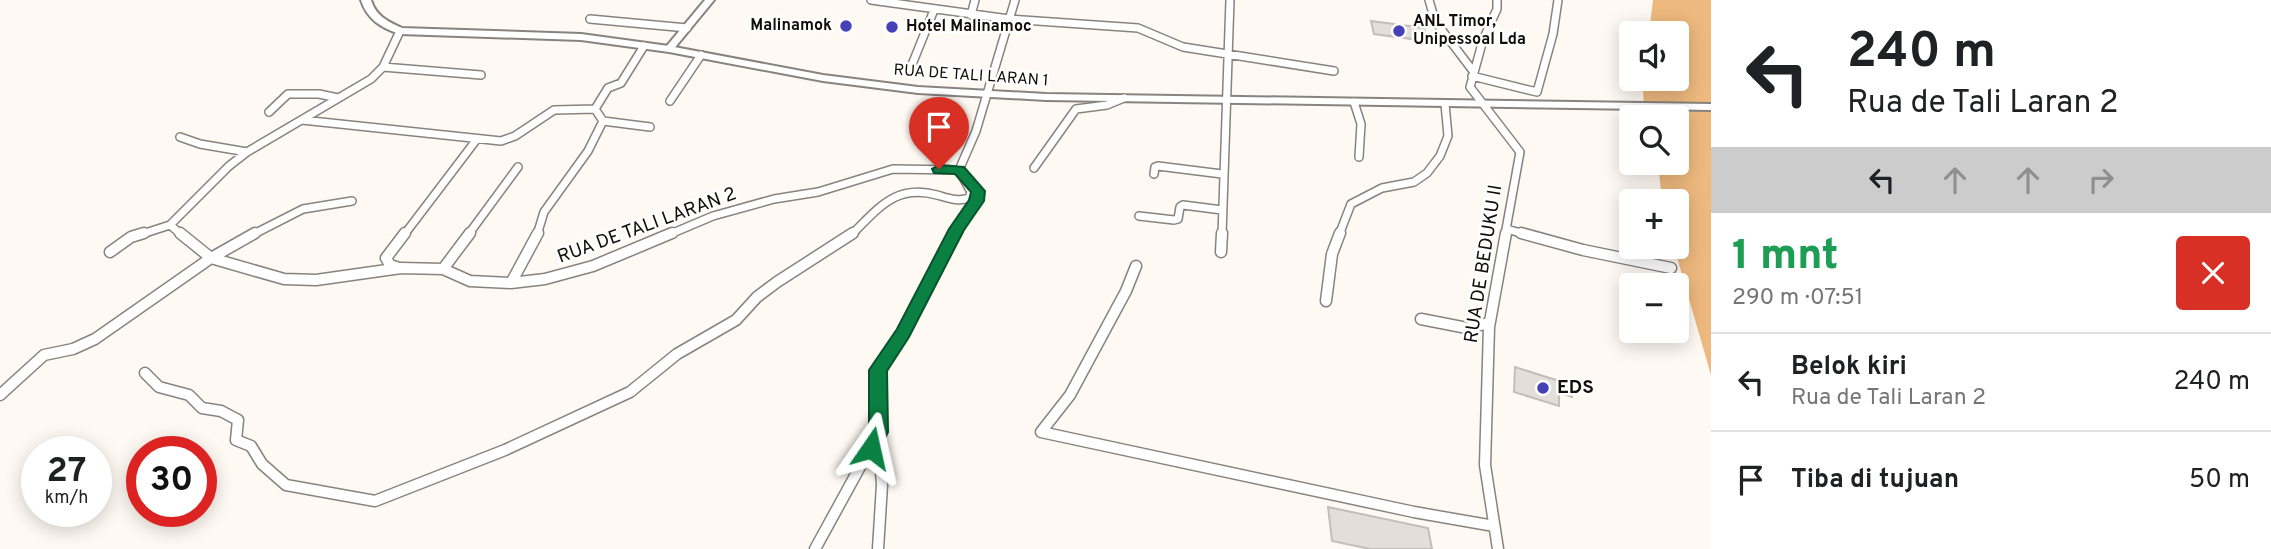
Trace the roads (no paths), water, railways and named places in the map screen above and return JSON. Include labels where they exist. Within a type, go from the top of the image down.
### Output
[{"type":"main road","points":[[366,0],[369,9],[379,20],[400,32]]},
{"type":"main road","name":"RUA DE TALI LARAN 1","points":[[400,32],[539,34],[669,49],[823,78],[918,90],[986,94],[1711,107]]},
{"type":"street","points":[[669,49],[710,0]]},
{"type":"street","points":[[871,0],[1009,19],[1129,26],[1147,30],[1184,47],[1229,52],[1334,71]]},
{"type":"street","points":[[911,67],[935,0]]},
{"type":"street","points":[[971,15],[975,0]]},
{"type":"street","points":[[959,170],[976,131],[1015,0]]},
{"type":"street","points":[[1221,252],[1230,0]]},
{"type":"street","points":[[1429,0],[1435,21],[1473,74],[1537,92],[1553,34],[1558,0]]},
{"type":"street","points":[[1486,104],[1470,87],[1497,9],[1497,0]]},
{"type":"street","points":[[590,19],[687,28]]},
{"type":"street","points":[[110,252],[131,237],[170,225],[229,166],[247,152],[371,79],[383,67],[400,32]]},
{"type":"street","points":[[595,109],[608,88],[621,83],[644,46]]},
{"type":"street","points":[[670,100],[701,55]]},
{"type":"street","points":[[383,67],[481,75]]},
{"type":"street","points":[[269,112],[288,94],[319,94],[338,98]]},
{"type":"street","points":[[1034,168],[1076,109],[1107,105],[1124,98]]},
{"type":"street","points":[[1354,102],[1361,124],[1359,157]]},
{"type":"street","points":[[1326,301],[1332,254],[1352,205],[1385,187],[1416,181],[1437,161],[1450,134],[1451,117],[1446,104]]},
{"type":"street","name":"RUA DE BEDUKU II","points":[[1486,104],[1520,152],[1489,323],[1485,465],[1498,549]]},
{"type":"street","points":[[595,109],[603,121],[650,127]]},
{"type":"street","points":[[302,120],[508,140],[554,110],[595,109]]},
{"type":"street","points":[[511,283],[537,236],[544,212],[589,151],[603,121]]},
{"type":"street","points":[[180,137],[200,144],[247,152]]},
{"type":"street","points":[[401,268],[390,265],[386,258],[477,139]]},
{"type":"street","points":[[1154,174],[1155,167],[1158,166],[1223,174]]},
{"type":"street","points":[[443,269],[518,167]]},
{"type":"street","name":"RUA DE TALI LARAN 2","points":[[170,225],[211,258],[284,279],[316,280],[401,268],[443,269],[470,281],[511,283],[545,279],[593,265],[713,216],[774,199],[818,192],[893,169],[959,170]]},
{"type":"street","points":[[145,373],[159,387],[189,395],[202,408],[221,411],[238,420],[236,440],[251,446],[262,464],[286,485],[375,501],[505,450],[630,392],[677,354],[736,320],[757,297],[777,282],[847,239],[886,202],[904,192],[919,190],[961,201],[969,198],[971,192],[959,170]]},
{"type":"street","points":[[878,549],[882,485],[878,432],[878,370],[903,332],[957,229],[976,201],[978,191],[959,170]]},
{"type":"street","points":[[0,395],[44,355],[73,349],[95,339],[211,258],[278,220],[303,209],[352,201]]},
{"type":"street","points":[[1139,216],[1178,219],[1180,207],[1183,205],[1222,210]]},
{"type":"street","points":[[1507,229],[1583,250],[1671,268]]},
{"type":"street","points":[[1136,266],[1126,291],[1070,395],[1041,432],[1401,509],[1494,526]]},
{"type":"street","points":[[1420,319],[1467,328],[1489,323]]},
{"type":"street","points":[[815,549],[878,432]]},
{"type":"place","name":"Malinamok","points":[[846,26]]},
{"type":"place","name":"Hotel Malinamoc","points":[[892,27]]},
{"type":"place","name":"ANL Timor, Unipessoal Lda","points":[[1399,31]]},
{"type":"place","name":"EDS","points":[[1543,388]]}]
